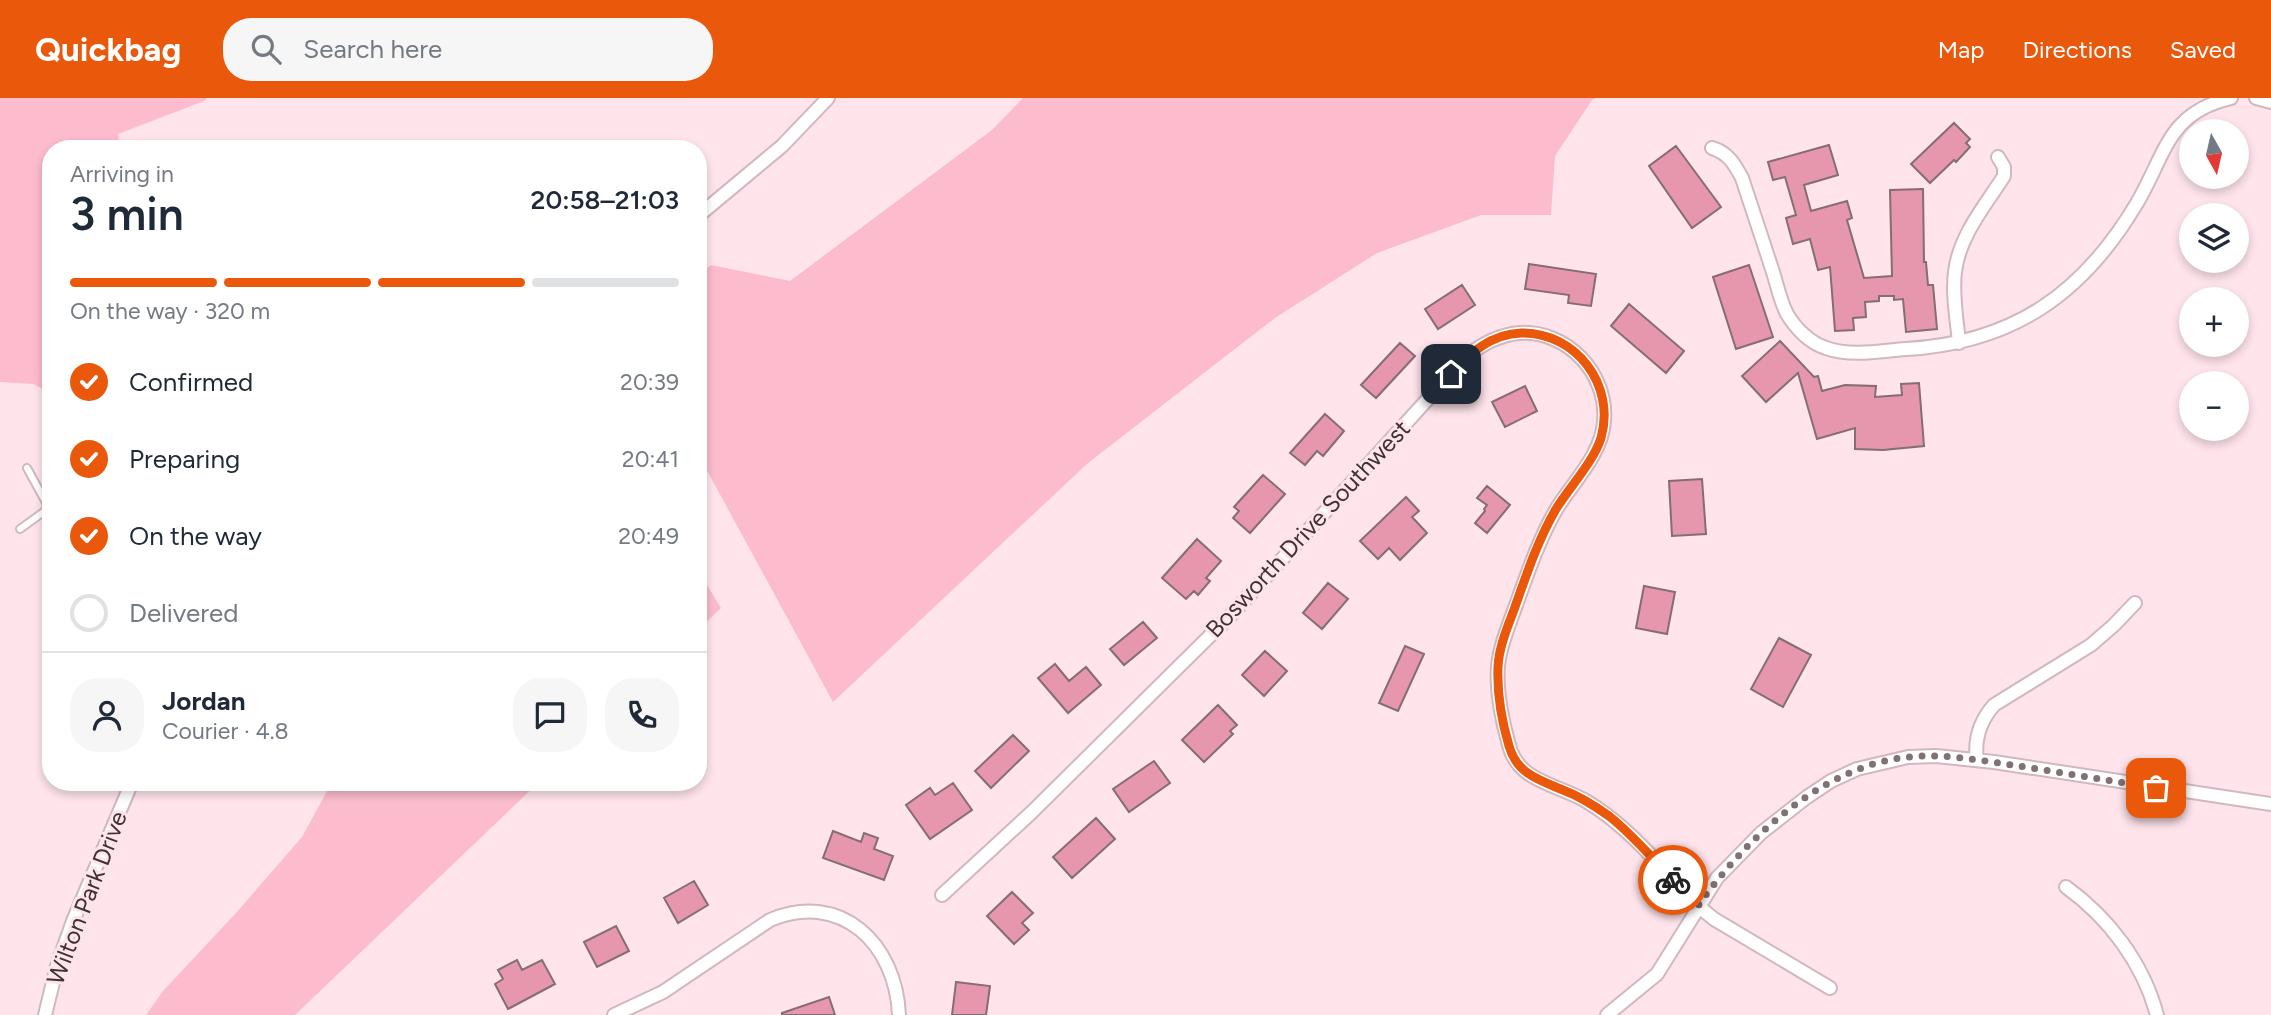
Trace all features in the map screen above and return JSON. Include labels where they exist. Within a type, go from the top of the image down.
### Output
[{"type":"street","points":[[707,208],[782,146],[828,98]]},
{"type":"street","points":[[1712,148],[1723,152],[1734,163],[1742,178],[1783,305],[1799,330],[1811,341],[1845,353],[1914,349],[1959,343],[1992,333],[2021,321],[2063,293],[2086,272],[2113,239],[2137,203],[2174,132],[2186,118],[2202,108],[2231,98]]},
{"type":"street","points":[[2256,98],[2271,102]]},
{"type":"street","points":[[1959,343],[1954,275],[1958,254],[1966,235],[2004,176],[2004,167],[1998,157]]},
{"type":"street","name":"Bosworth Drive Southwest","points":[[942,895],[1032,812],[1233,613],[1467,356],[1481,345],[1500,337],[1520,333],[1542,335],[1570,348],[1583,359],[1598,383],[1604,403],[1604,421],[1596,451],[1556,509],[1538,543],[1502,643],[1498,688],[1509,747],[1516,763],[1538,781],[1585,801],[1609,817],[1714,919],[1830,988]]},
{"type":"street","points":[[1977,760],[1977,733],[1984,717],[1994,705],[2091,645],[2134,603]]},
{"type":"street","points":[[1607,1015],[1657,974],[1717,878],[1761,833],[1831,781],[1857,769],[1908,757],[1936,756],[2271,804]]},
{"type":"street","name":"Wilton Park Drive","points":[[45,1015],[57,966],[73,921],[128,791]]},
{"type":"street","points":[[2066,887],[2084,900],[2133,957],[2157,1015]]},
{"type":"street","points":[[614,1015],[663,992],[770,920],[786,913],[804,910],[839,915],[871,940],[883,957],[894,983],[899,1015]]},
{"type":"lane","points":[[27,468],[42,494]]},
{"type":"lane","points":[[20,529],[42,514]]},
{"type":"shaded area","points":[[0,98],[207,98],[118,134],[119,140],[42,140],[42,388],[33,384],[0,382]]},
{"type":"shaded area","points":[[1023,98],[1596,98],[1592,100],[1555,156],[1551,215],[1481,215],[1377,253],[1275,318],[1088,463],[833,702],[707,471],[707,268],[711,265],[790,281],[992,130]]},
{"type":"shaded area","points":[[707,585],[721,608],[707,621]]},
{"type":"shaded area","points":[[327,791],[530,791],[295,1015],[146,1015],[163,991],[302,837]]},
{"type":"building","points":[[1954,123],[1970,139],[1966,143],[1970,147],[1930,183],[1911,164]]},
{"type":"building","points":[[1829,145],[1838,175],[1804,185],[1811,211],[1847,201],[1852,218],[1847,220],[1864,278],[1892,276],[1890,190],[1923,189],[1924,262],[1928,285],[1933,285],[1937,329],[1906,332],[1903,299],[1894,300],[1894,296],[1879,296],[1879,301],[1865,302],[1866,317],[1853,318],[1854,330],[1835,331],[1830,267],[1818,270],[1810,239],[1793,244],[1786,218],[1796,215],[1785,177],[1773,180],[1768,162]]},
{"type":"building","points":[[1676,146],[1721,207],[1692,228],[1649,166]]},
{"type":"building","points":[[1529,264],[1596,274],[1591,306],[1568,303],[1569,295],[1525,289]]},
{"type":"building","points":[[1749,265],[1773,337],[1736,349],[1713,277]]},
{"type":"building","points":[[1462,285],[1475,305],[1438,329],[1425,309]]},
{"type":"building","points":[[1629,304],[1684,351],[1666,373],[1611,326]]},
{"type":"building","points":[[1780,341],[1814,377],[1818,376],[1822,391],[1845,385],[1876,386],[1875,397],[1902,395],[1901,384],[1919,383],[1924,446],[1883,450],[1855,449],[1855,428],[1817,439],[1798,373],[1766,402],[1742,376]]},
{"type":"building","points":[[1400,343],[1415,356],[1376,398],[1361,385]]},
{"type":"building","points":[[1525,386],[1537,411],[1505,427],[1492,402]]},
{"type":"building","points":[[1325,414],[1344,431],[1323,456],[1317,451],[1305,465],[1290,453]]},
{"type":"building","points":[[1263,475],[1285,494],[1250,533],[1233,518],[1239,511],[1234,507]]},
{"type":"building","points":[[1702,479],[1706,534],[1672,536],[1669,481]]},
{"type":"building","points":[[1487,486],[1510,505],[1487,533],[1475,523],[1487,505],[1477,498]]},
{"type":"building","points":[[1406,497],[1419,511],[1412,517],[1427,533],[1400,560],[1389,548],[1378,559],[1360,541]]},
{"type":"building","points":[[1197,539],[1221,561],[1206,578],[1210,581],[1198,595],[1194,591],[1186,599],[1162,578]]},
{"type":"building","points":[[1328,583],[1348,599],[1322,629],[1303,613]]},
{"type":"building","points":[[1644,586],[1675,592],[1667,634],[1636,628]]},
{"type":"building","points":[[1143,622],[1157,638],[1124,665],[1110,649]]},
{"type":"building","points":[[1779,638],[1811,655],[1783,707],[1751,689]]},
{"type":"building","points":[[1405,646],[1424,654],[1398,711],[1379,703]]},
{"type":"building","points":[[1265,651],[1287,671],[1264,696],[1242,675]]},
{"type":"building","points":[[1055,664],[1069,681],[1086,667],[1101,685],[1068,713],[1038,678]]},
{"type":"building","points":[[1218,705],[1237,725],[1230,731],[1233,734],[1204,762],[1182,740]]},
{"type":"building","points":[[1013,735],[1029,751],[991,788],[975,771]]},
{"type":"building","points":[[1154,761],[1170,783],[1129,812],[1113,789]]},
{"type":"building","points":[[953,783],[972,810],[930,839],[906,805],[930,788],[935,795]]},
{"type":"building","points":[[1096,818],[1115,839],[1072,878],[1053,857]]},
{"type":"building","points":[[833,831],[861,842],[864,833],[878,838],[874,849],[893,856],[884,880],[823,858]]},
{"type":"building","points":[[694,881],[708,905],[678,923],[664,898]]},
{"type":"building","points":[[1012,892],[1033,913],[1022,923],[1029,930],[1014,944],[987,916]]},
{"type":"building","points":[[616,926],[629,951],[597,967],[584,942]]},
{"type":"building","points":[[517,960],[522,970],[542,960],[555,984],[508,1009],[495,984],[503,979],[498,970]]},
{"type":"building","points":[[956,982],[990,986],[986,1015],[952,1015]]},
{"type":"building","points":[[829,997],[835,1015],[782,1015],[782,1013]]},
{"type":"way so far","points":[[1673,880],[1698,906],[1717,878],[1761,833],[1831,781],[1879,762],[1936,756],[1994,762],[2156,788]]},
{"type":"route","points":[[1451,374],[1481,345],[1520,333],[1542,335],[1570,348],[1592,370],[1598,383],[1604,403],[1601,438],[1596,451],[1556,509],[1538,543],[1502,643],[1498,688],[1509,747],[1516,763],[1524,772],[1538,781],[1585,801],[1609,817],[1673,880]]}]
